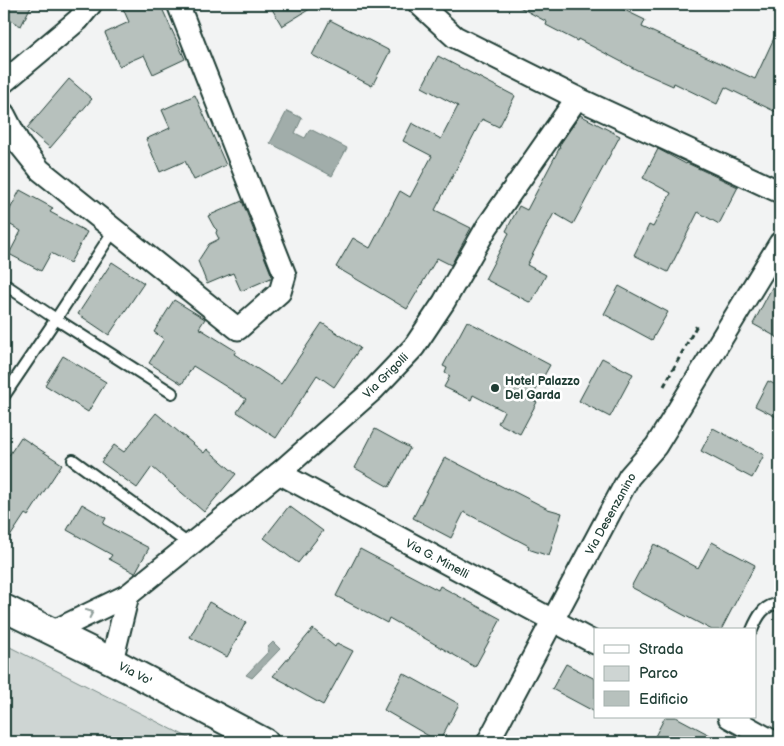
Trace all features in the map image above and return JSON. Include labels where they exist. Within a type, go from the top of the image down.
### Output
[{"type":"street","points":[[4,82],[78,20],[91,4]]},
{"type":"street","points":[[4,114],[20,145],[40,170],[238,330],[280,292],[285,275],[178,4]]},
{"type":"street","points":[[419,4],[455,36],[577,98],[780,192]]},
{"type":"street","name":"Via Grigolli","points":[[52,632],[128,595],[280,473],[373,390],[414,347],[444,302],[487,227],[577,98]]},
{"type":"street","name":"Via Desenzanino","points":[[488,742],[629,477],[656,446],[780,242]]},
{"type":"street","name":"Via G. Minelli","points":[[280,473],[594,643]]},
{"type":"street","points":[[112,661],[128,595]]},
{"type":"street","name":"Via Vo'","points":[[4,608],[112,661],[265,742]]},
{"type":"street","points":[[731,718],[774,742]]},
{"type":"lane","points":[[4,396],[114,230]]},
{"type":"lane","points":[[4,284],[56,320],[172,393]]},
{"type":"lane","points":[[72,460],[190,545]]},
{"type":"lane","points":[[753,628],[764,609],[770,605],[780,604]]},
{"type":"green space","points":[[4,644],[197,742],[4,742]]},
{"type":"shaded area","points":[[287,111],[302,118],[295,133],[305,138],[310,129],[347,148],[332,176],[270,143]]},
{"type":"shaded area","points":[[273,642],[280,649],[252,678],[246,675],[269,651],[267,648]]},
{"type":"building","points":[[4,4],[32,4],[21,26],[4,17]]},
{"type":"building","points":[[121,4],[160,4],[185,59],[153,74],[144,55],[119,66],[105,33],[129,22]]},
{"type":"building","points":[[269,4],[318,4],[282,26]]},
{"type":"building","points":[[514,4],[612,4],[645,20],[642,27],[755,79],[780,25],[780,114],[725,87],[717,104],[674,83],[673,86],[637,70],[578,39],[577,41],[546,25],[547,22]]},
{"type":"building","points":[[330,20],[390,51],[372,86],[312,55]]},
{"type":"building","points":[[438,56],[515,96],[499,127],[482,119],[435,210],[471,228],[451,265],[437,258],[407,309],[336,267],[353,238],[370,248],[400,191],[410,197],[432,156],[403,141],[412,123],[441,139],[458,106],[422,87]]},
{"type":"building","points":[[69,79],[92,99],[50,148],[27,128]]},
{"type":"building","points":[[195,95],[226,165],[194,180],[185,161],[160,172],[146,139],[170,128],[162,110]]},
{"type":"building","points":[[580,115],[620,136],[573,224],[554,213],[527,265],[546,275],[531,303],[485,279],[509,233],[506,231],[519,206],[527,210],[559,146]]},
{"type":"building","points":[[658,149],[686,164],[738,187],[719,224],[698,212],[668,272],[634,255],[649,225],[653,227],[671,193],[643,178]]},
{"type":"building","points":[[20,190],[53,208],[50,212],[87,232],[70,263],[51,253],[41,271],[9,254],[21,231],[4,221]]},
{"type":"building","points":[[242,201],[272,276],[241,291],[233,273],[207,284],[198,261],[209,244],[219,239],[216,233],[217,230],[208,216]]},
{"type":"building","points":[[112,262],[144,283],[109,335],[78,314]]},
{"type":"building","points":[[780,272],[780,339],[753,324]]},
{"type":"building","points":[[619,286],[668,312],[652,340],[604,314]]},
{"type":"building","points":[[174,300],[205,319],[199,328],[236,351],[234,354],[281,384],[322,323],[360,348],[334,387],[317,375],[276,438],[237,412],[246,399],[193,366],[182,384],[149,363],[164,339],[154,332]]},
{"type":"building","points":[[467,321],[550,365],[531,399],[537,402],[520,434],[498,423],[504,411],[473,395],[471,400],[444,387],[450,376],[445,373],[447,368],[443,366]]},
{"type":"building","points":[[63,356],[106,382],[88,412],[45,385]]},
{"type":"building","points":[[602,358],[633,374],[610,417],[579,401]]},
{"type":"building","points":[[768,381],[780,387],[780,419],[755,406]]},
{"type":"building","points":[[156,413],[204,453],[207,449],[236,474],[204,512],[152,467],[137,488],[101,462],[114,445],[124,452]]},
{"type":"building","points":[[713,428],[764,455],[752,478],[701,451]]},
{"type":"building","points":[[375,429],[410,448],[389,487],[355,468]]},
{"type":"building","points":[[21,437],[62,464],[28,516],[25,514],[4,546],[4,463]]},
{"type":"building","points":[[445,457],[548,509],[562,513],[549,556],[528,549],[529,546],[464,512],[451,538],[413,518]]},
{"type":"building","points":[[82,504],[106,518],[103,524],[149,548],[135,573],[109,559],[112,555],[67,530]]},
{"type":"building","points":[[289,506],[323,531],[298,563],[264,538]]},
{"type":"building","points":[[712,542],[755,565],[722,628],[708,628],[631,587],[654,544],[698,568]]},
{"type":"building","points":[[360,549],[438,590],[440,586],[501,619],[475,667],[389,618],[387,623],[336,596]]},
{"type":"building","points":[[209,602],[246,622],[227,657],[190,637]]},
{"type":"building","points":[[313,629],[335,647],[337,643],[353,651],[323,705],[273,676]]},
{"type":"building","points":[[566,664],[594,678],[594,711],[552,689]]},
{"type":"building","points":[[403,673],[459,704],[439,742],[384,710]]},
{"type":"building","points":[[664,718],[678,718],[723,742],[652,742]]},
{"type":"place","name":"Hotel Palazzo Del Garda","points":[[495,388]]}]
